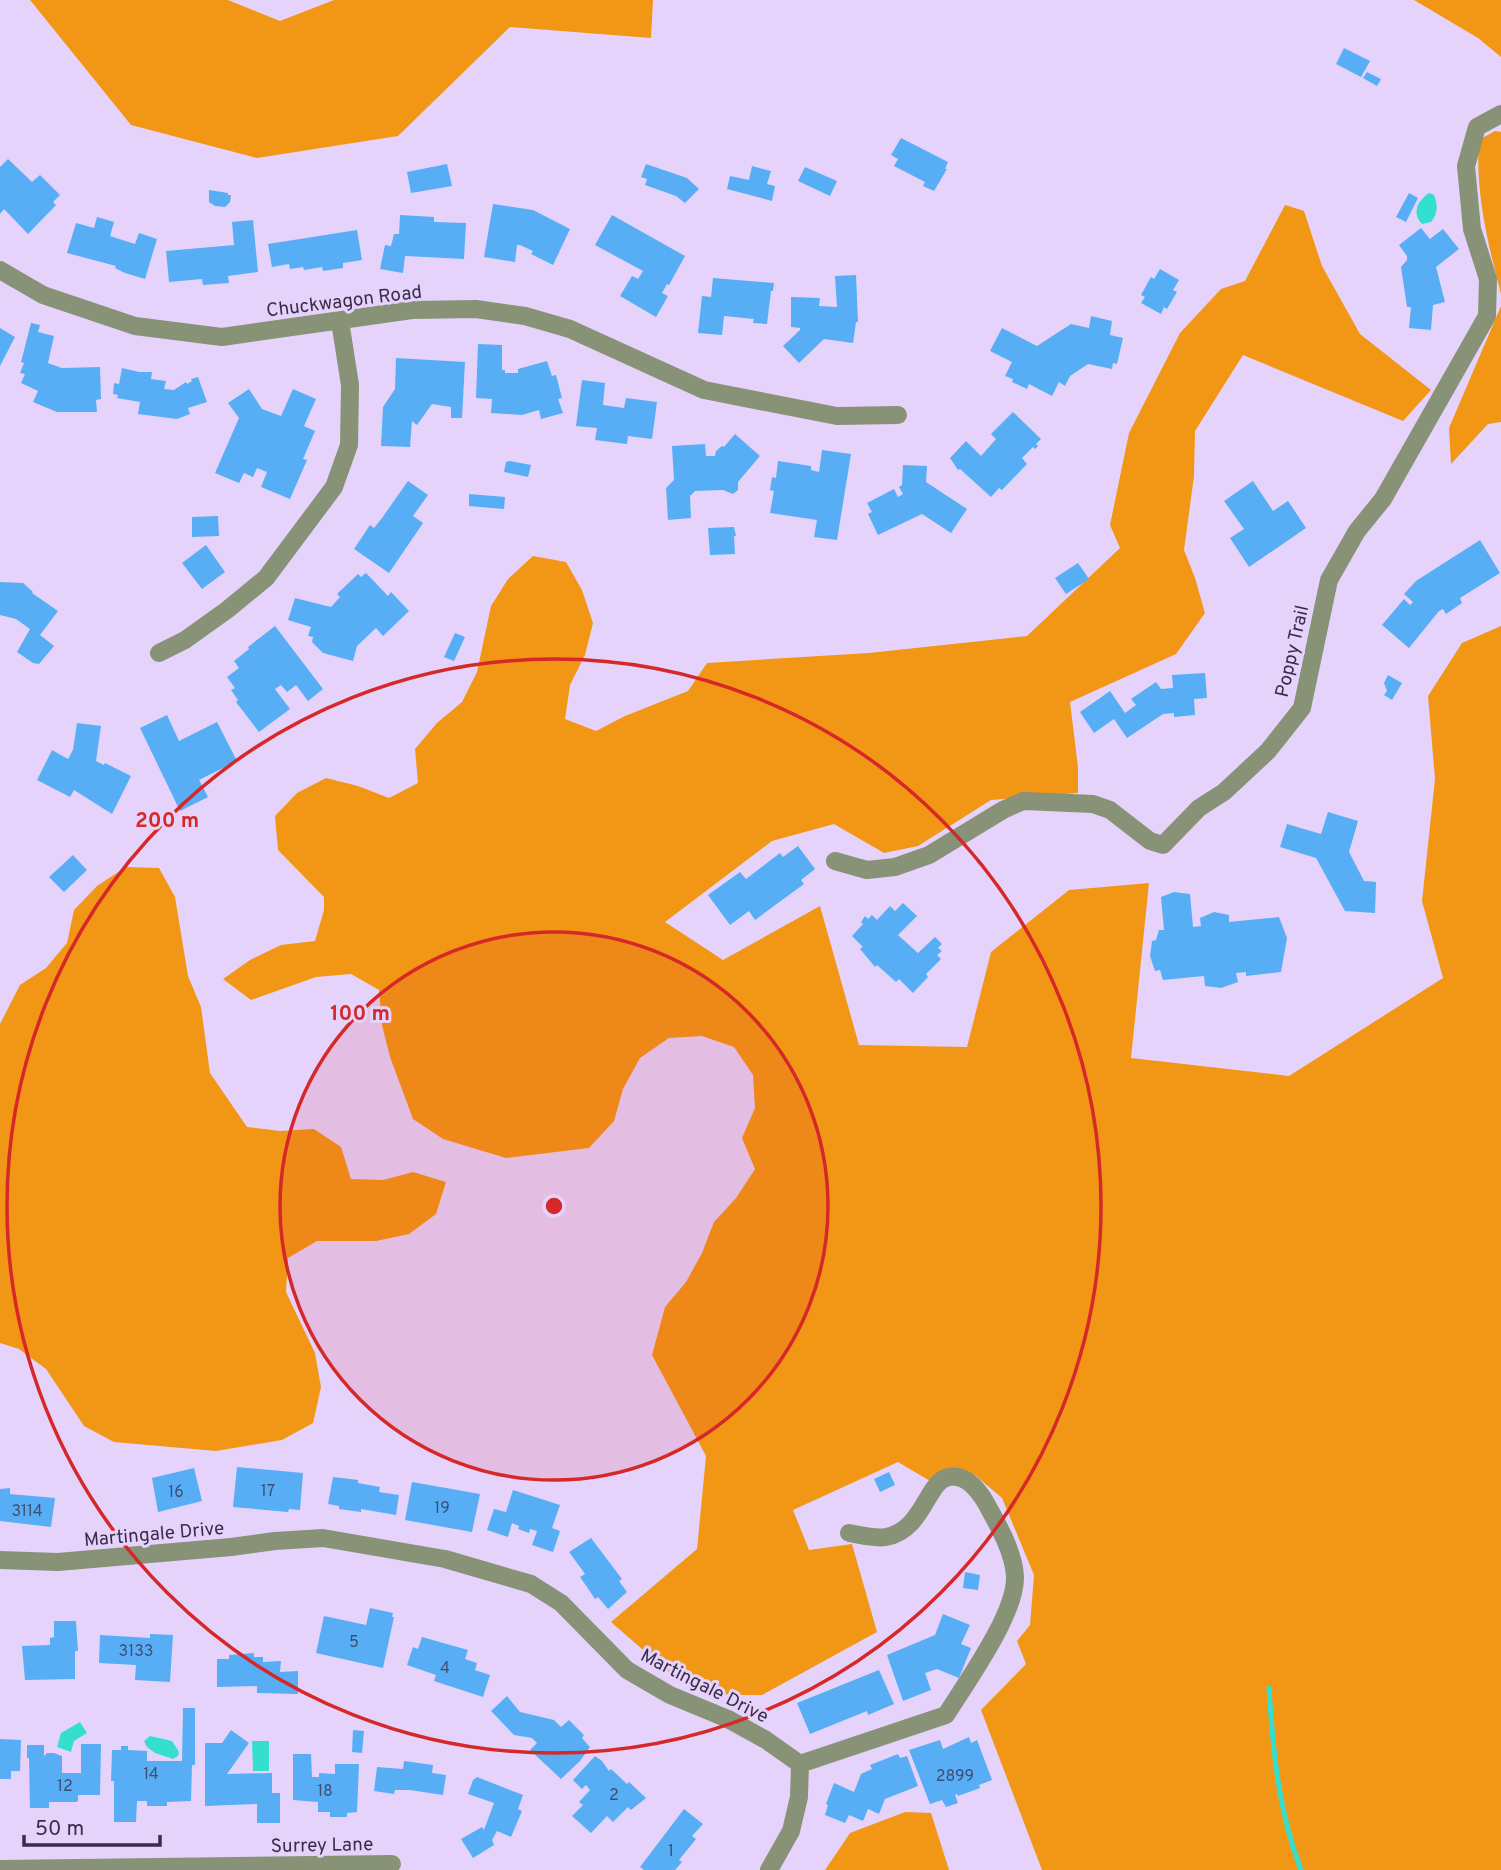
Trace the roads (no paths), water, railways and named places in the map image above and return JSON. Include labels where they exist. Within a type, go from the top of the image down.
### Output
[{"type":"street","name":"Poppy Trail","points":[[835,861],[867,870],[895,867],[929,855],[1003,810],[1023,801],[1093,804],[1110,810],[1150,841],[1163,845],[1199,808],[1224,792],[1268,751],[1302,708],[1329,580],[1357,531],[1383,499],[1487,316],[1488,279],[1472,229],[1466,166],[1477,127],[1501,114]]},
{"type":"street","name":"Chuckwagon Road","points":[[0,270],[43,295],[135,326],[222,337],[412,310],[476,309],[526,316],[570,329],[704,390],[837,416],[898,415]]},
{"type":"street","points":[[159,653],[184,640],[228,610],[266,578],[334,486],[349,445],[350,385],[340,321]]},
{"type":"street","points":[[769,1870],[791,1831],[799,1797],[800,1764],[946,1715],[992,1640],[1009,1605],[1015,1579],[1012,1560],[978,1490],[963,1479],[949,1477],[938,1482],[914,1521],[902,1532],[885,1537],[849,1533]]},
{"type":"street","name":"Martingale Drive","points":[[0,1560],[58,1562],[323,1538],[445,1559],[531,1584],[561,1603],[627,1670],[670,1695],[728,1719],[766,1740],[800,1764]]},
{"type":"street","name":"Surrey Lane","points":[[0,1869],[392,1864]]},
{"type":"waterway","points":[[1269,1688],[1282,1803],[1301,1870]]}]
